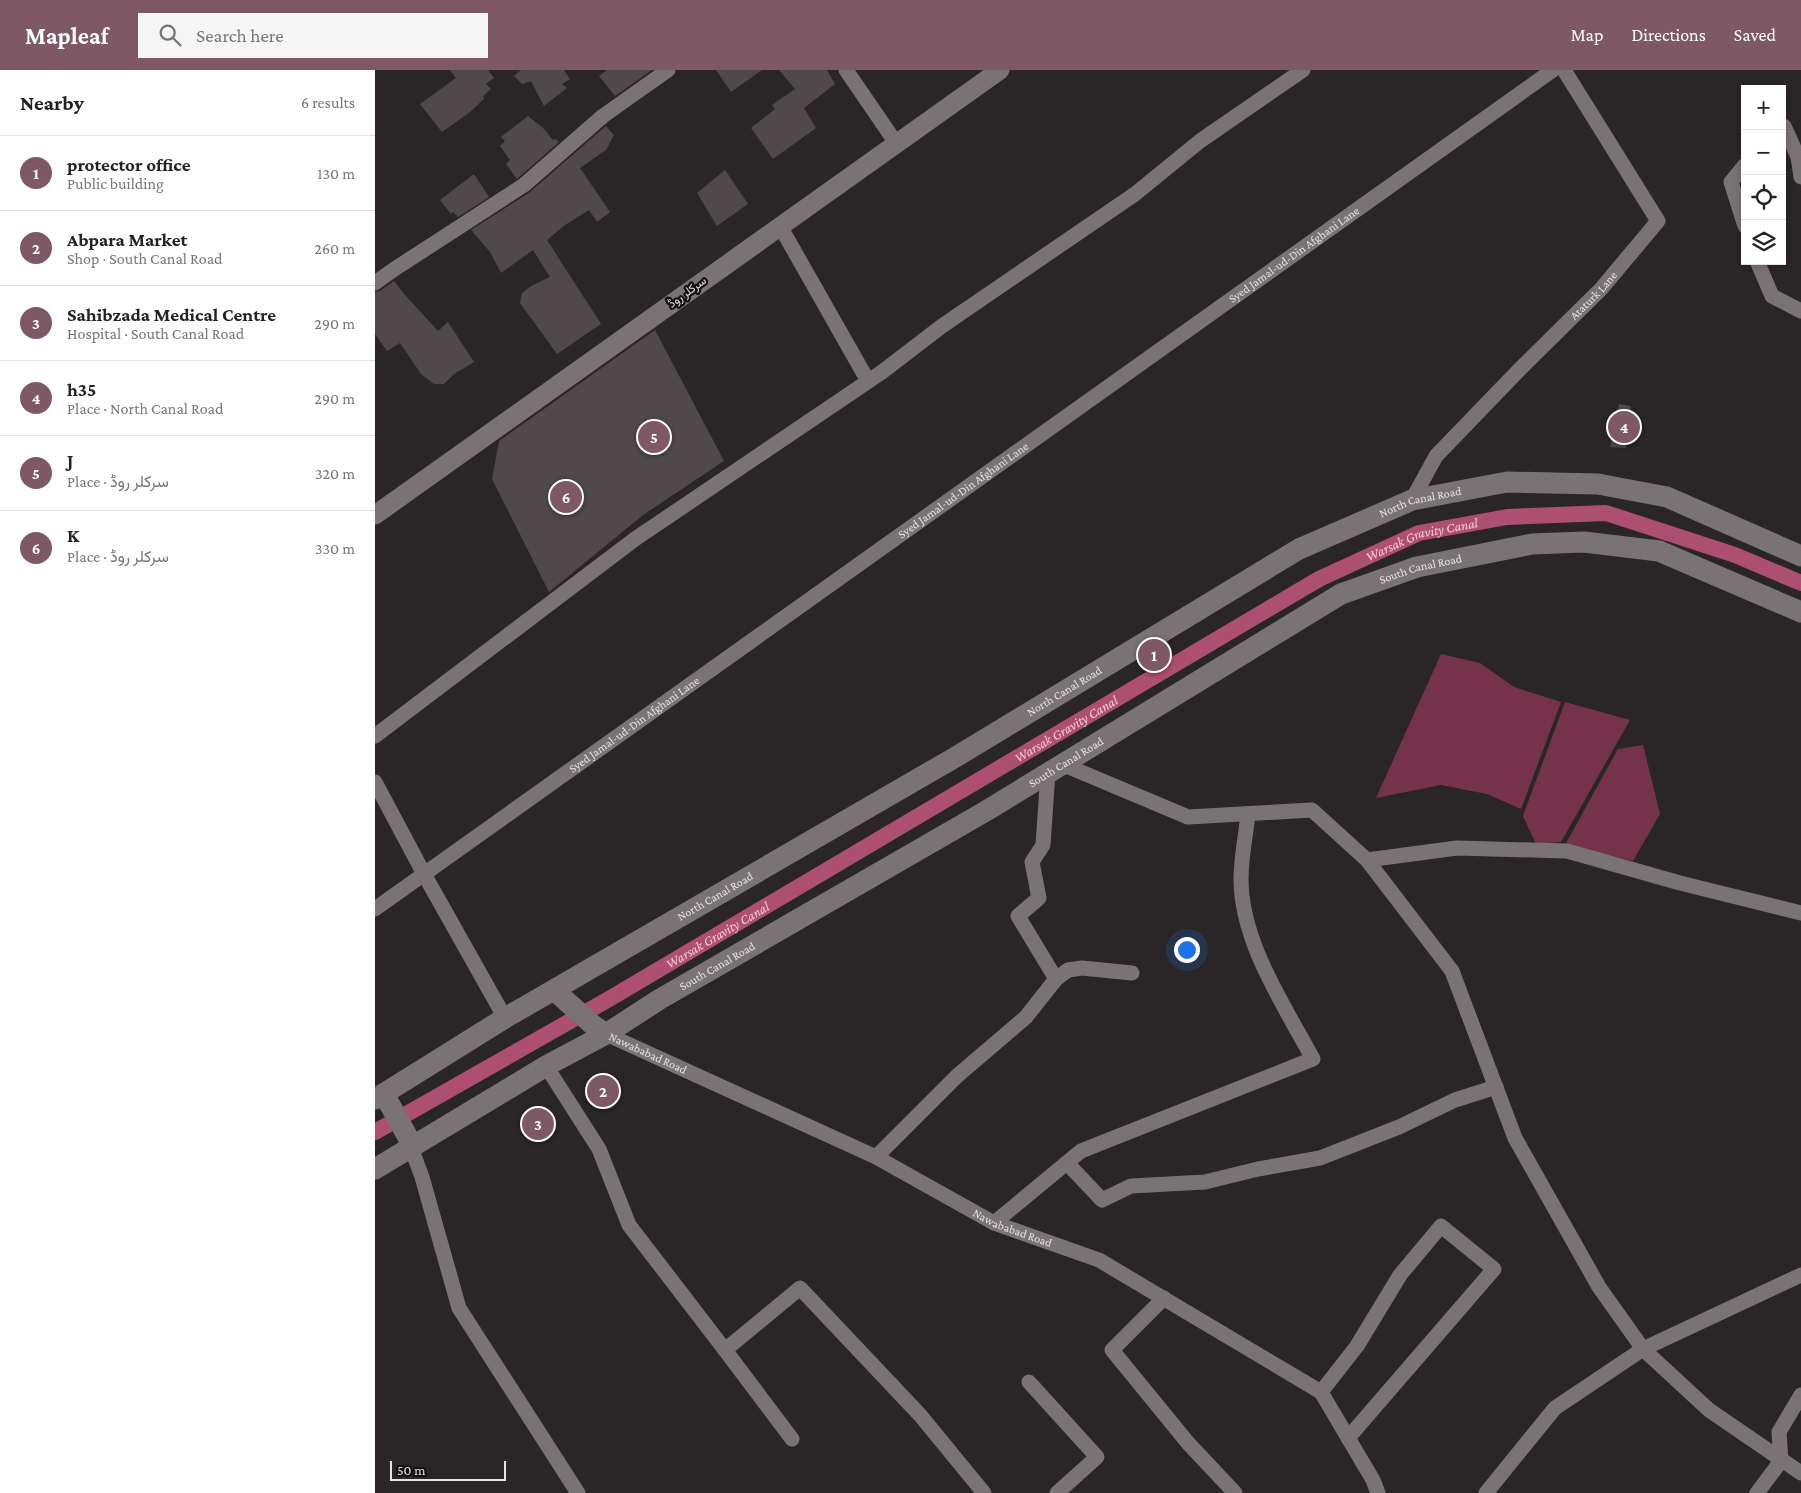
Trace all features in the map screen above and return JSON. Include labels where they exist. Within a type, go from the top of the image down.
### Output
[{"type":"main road","name":"North Canal Road","points":[[380,1097],[505,1018],[954,758],[1299,549],[1412,500],[1507,482],[1598,484],[1667,497],[1801,556]]},
{"type":"main road","name":"South Canal Road","points":[[375,1168],[411,1144],[546,1066],[600,1030],[660,999],[986,811],[1341,594],[1426,565],[1532,544],[1584,542],[1659,550],[1801,612]]},
{"type":"main road","points":[[554,990],[600,1030]]},
{"type":"main road","points":[[380,1097],[411,1144]]},
{"type":"street","points":[[375,283],[524,185],[603,116],[668,70]]},
{"type":"street","points":[[846,70],[896,143]]},
{"type":"street","name":"سرکلر روڈ","points":[[375,515],[1000,70]]},
{"type":"street","points":[[375,736],[635,539],[868,381],[942,326],[1135,194],[1200,141],[1303,70]]},
{"type":"street","name":"Syed Jamal-ud-Din Afghani Lane","points":[[375,909],[1553,70]]},
{"type":"street","name":"Ataturk Lane","points":[[1412,500],[1436,456],[1601,289],[1658,221],[1564,70]]},
{"type":"street","points":[[1786,130],[1797,157],[1801,176]]},
{"type":"street","points":[[1741,170],[1731,182],[1743,220]]},
{"type":"street","points":[[780,226],[868,381]]},
{"type":"street","points":[[1759,265],[1772,296],[1801,311]]},
{"type":"street","points":[[1056,979],[1017,916],[1039,898],[1032,862],[1043,845],[1055,768],[1188,818],[1313,810],[1367,860],[1452,971],[1515,1138],[1594,1279],[1643,1349],[1709,1410],[1801,1474]]},
{"type":"street","points":[[375,782],[505,1018]]},
{"type":"street","points":[[994,1223],[1081,1151],[1313,1059],[1264,968],[1246,920],[1241,879],[1248,814]]},
{"type":"street","points":[[1367,860],[1457,848],[1567,851],[1680,883],[1801,913]]},
{"type":"street","points":[[876,1157],[957,1076],[1026,1017],[1056,979],[1068,970],[1081,968],[1132,974]]},
{"type":"street","name":"Nawababad Road","points":[[600,1030],[876,1157],[994,1223],[1099,1260],[1164,1298],[1321,1392],[1373,1480],[1378,1493]]},
{"type":"street","points":[[546,1066],[599,1149],[629,1225],[792,1439]]},
{"type":"street","points":[[1067,1163],[1102,1200],[1131,1186],[1205,1182],[1258,1169],[1320,1158],[1399,1127],[1455,1100],[1496,1087]]},
{"type":"street","points":[[411,1144],[459,1308],[578,1493]]},
{"type":"street","points":[[1321,1392],[1357,1346],[1400,1275],[1441,1226],[1494,1269],[1348,1438]]},
{"type":"street","points":[[1485,1493],[1555,1408],[1643,1349],[1801,1275]]},
{"type":"street","points":[[725,1350],[800,1288],[920,1416],[984,1493]]},
{"type":"street","points":[[1164,1298],[1111,1350],[1188,1443],[1235,1493]]},
{"type":"street","points":[[1029,1382],[1097,1457],[1057,1493]]},
{"type":"street","points":[[1757,1493],[1781,1461],[1779,1432],[1801,1395]]},
{"type":"shaded area","points":[[1441,654],[1480,663],[1514,687],[1561,702],[1521,809],[1487,794],[1441,785],[1376,798]]},
{"type":"shaded area","points":[[1565,702],[1630,720],[1561,842],[1536,844],[1523,816]]},
{"type":"shaded area","points":[[1643,745],[1660,814],[1633,861],[1565,845],[1618,749]]},
{"type":"building","points":[[450,70],[488,70],[494,78],[486,84],[491,89],[483,96],[484,99],[470,112],[442,132],[420,104],[456,78]]},
{"type":"building","points":[[521,70],[564,70],[570,79],[562,84],[567,88],[544,106],[531,81],[522,84],[514,76]]},
{"type":"building","points":[[607,70],[652,70],[615,96],[599,76]]},
{"type":"building","points":[[716,70],[762,70],[731,92]]},
{"type":"building","points":[[779,70],[827,70],[835,84],[804,108],[816,128],[773,159],[751,128],[775,109],[772,105],[795,89]]},
{"type":"building","points":[[528,116],[543,128],[553,140],[556,139],[559,142],[517,179],[506,164],[510,160],[500,146],[505,141],[501,137]]},
{"type":"building","points":[[606,126],[614,135],[606,150],[580,168],[610,212],[597,222],[589,210],[565,225],[547,240],[601,324],[557,354],[520,303],[522,293],[531,286],[550,277],[533,250],[501,273],[490,252],[471,230],[530,192]]},
{"type":"building","points":[[725,170],[748,204],[717,226],[697,193]]},
{"type":"building","points":[[474,174],[489,197],[458,217],[453,212],[451,214],[440,200]]},
{"type":"building","points":[[394,281],[438,331],[448,322],[474,362],[454,374],[444,384],[434,384],[421,374],[400,343],[387,351],[375,334],[375,292],[380,291]]},
{"type":"building","points":[[655,330],[724,461],[643,515],[549,592],[492,479],[499,441]]},
{"type":"building","points":[[1619,404],[1631,406],[1626,448],[1610,447]]},
{"type":"waterway","name":"Warsak Gravity Canal","points":[[375,1132],[609,999],[1319,579],[1419,533],[1507,517],[1606,513],[1735,555],[1801,583]]},
{"type":"place","name":"h35","points":[[1624,427]]},
{"type":"place","name":"J","points":[[654,437]]},
{"type":"place","name":"K","points":[[566,497]]},
{"type":"place","name":"protector office","points":[[1154,655]]},
{"type":"place","name":"Abpara Market","points":[[603,1091]]},
{"type":"place","name":"Sahibzada Medical Centre","points":[[538,1124]]}]
